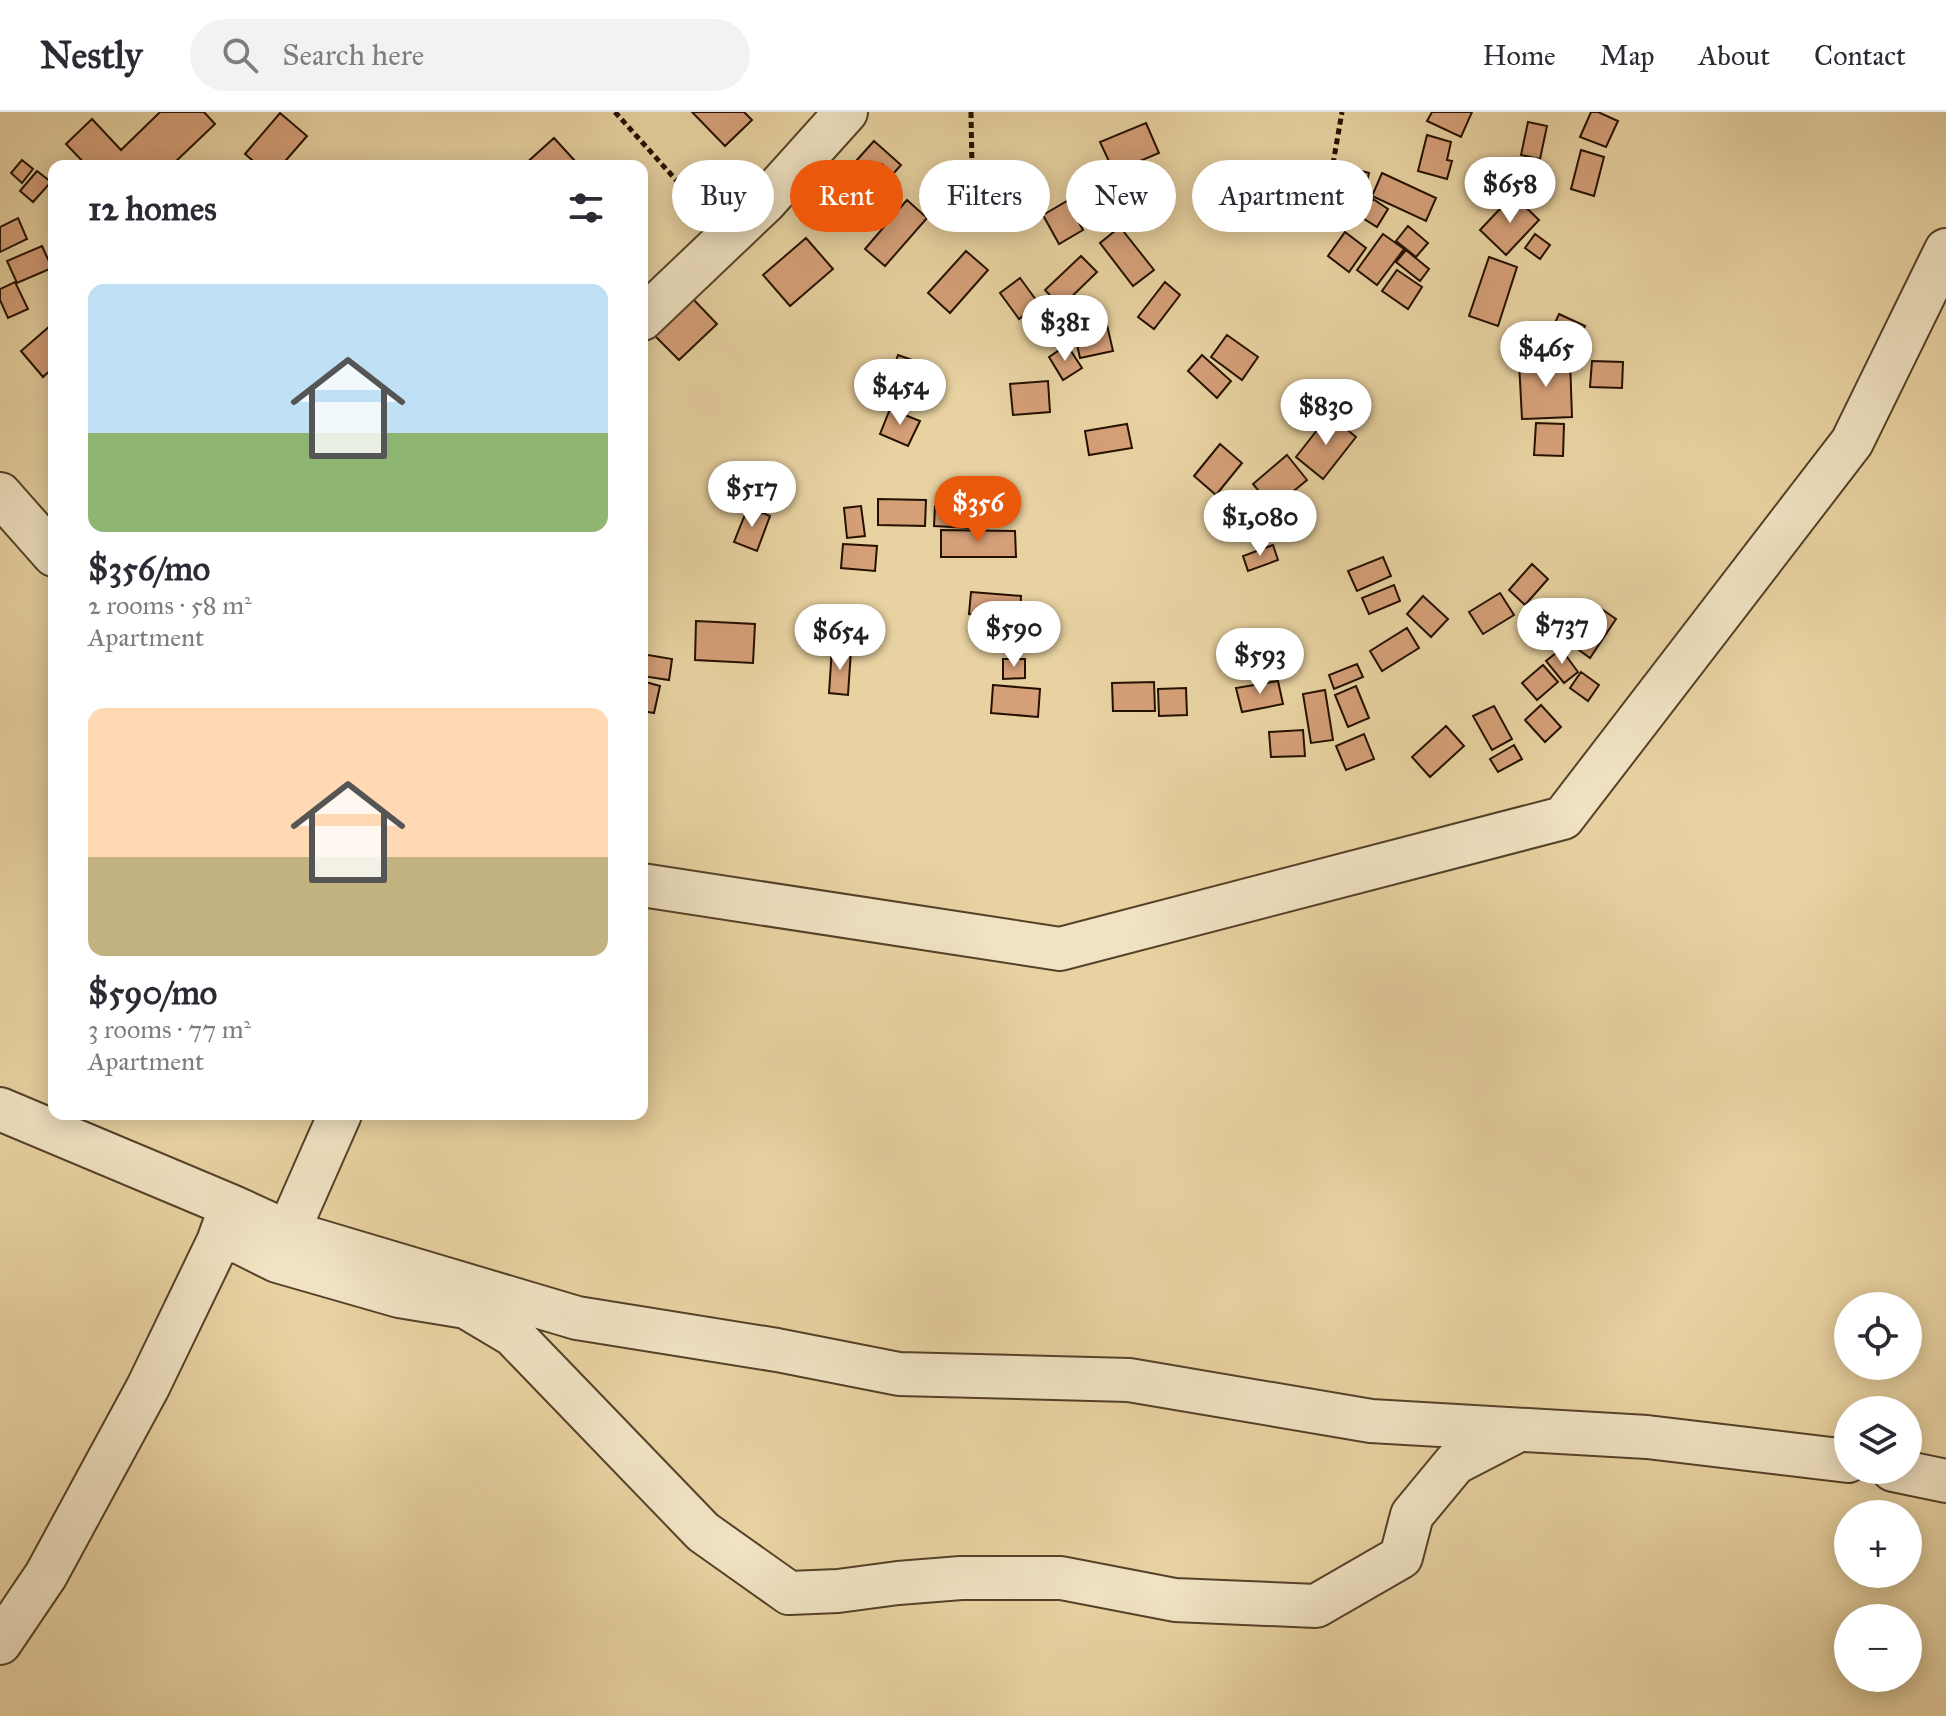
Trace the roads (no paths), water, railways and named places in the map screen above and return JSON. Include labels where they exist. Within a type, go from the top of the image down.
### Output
[{"type":"street","points":[[648,313],[765,202],[846,112]]},
{"type":"street","points":[[648,886],[1060,949],[1563,818],[1852,442],[1946,250]]},
{"type":"street","points":[[0,494],[48,548]]},
{"type":"street","points":[[0,1109],[225,1224],[288,1232],[577,1318],[777,1350],[899,1374],[1129,1380],[1371,1421],[1647,1437],[1834,1459]]},
{"type":"street","points":[[288,1232],[337,1120]]},
{"type":"street","points":[[225,1224],[237,1241],[277,1261],[386,1293],[466,1307],[513,1335],[703,1532],[789,1593],[961,1578],[1061,1578],[1175,1600],[1316,1606],[1401,1557],[1412,1515],[1455,1463],[1520,1430]]},
{"type":"street","points":[[0,1643],[46,1575],[148,1387],[225,1224]]},
{"type":"street","points":[[1922,1476],[1946,1481]]}]
